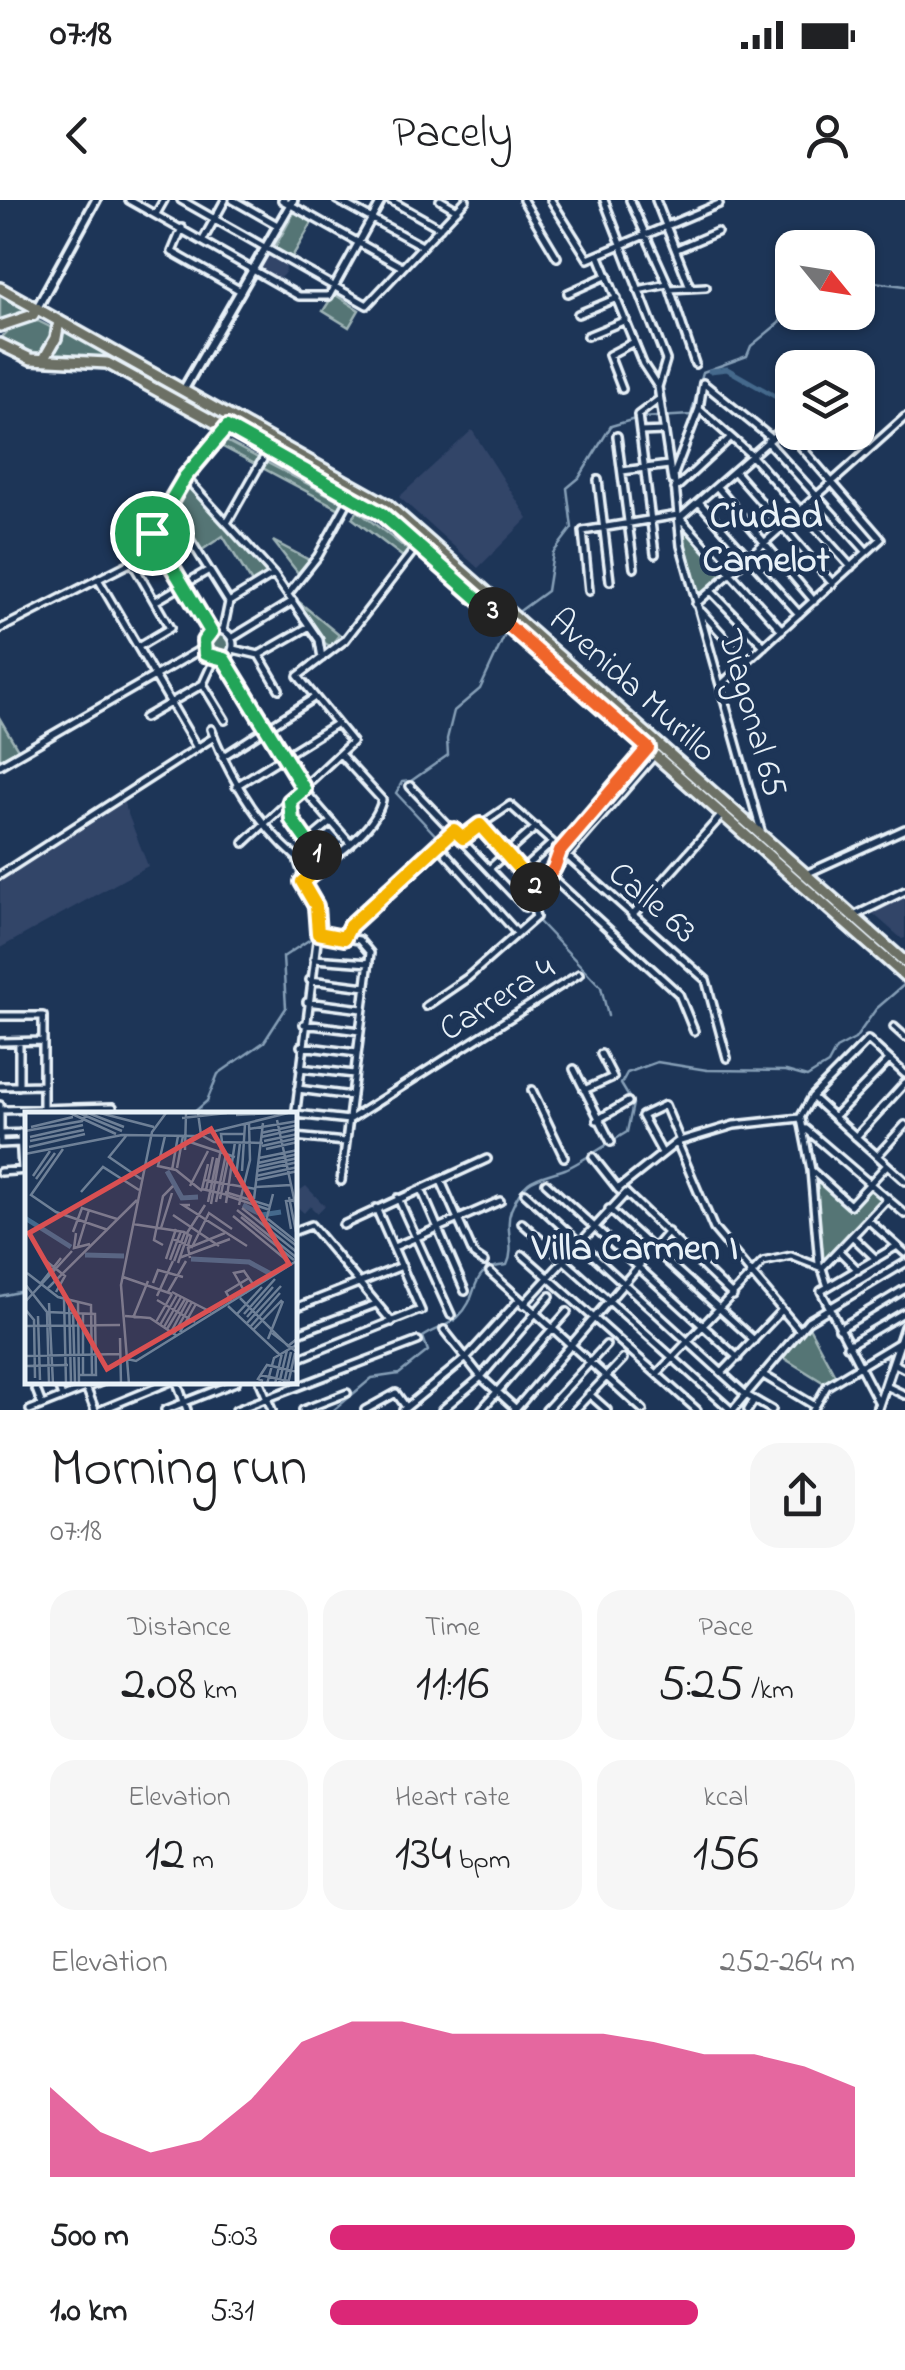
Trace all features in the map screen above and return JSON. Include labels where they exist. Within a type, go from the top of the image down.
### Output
[{"type":"main road","name":"Avenida Murillo","points":[[0,288],[184,389],[352,496],[418,545],[905,976]]},
{"type":"main road","points":[[0,326],[32,314],[36,308]]},
{"type":"main road","points":[[44,360],[56,338],[59,320]]},
{"type":"main road","name":"Avenida Murillo","points":[[0,344],[22,356],[44,360],[108,363],[227,427],[388,505],[905,962]]},
{"type":"street","points":[[36,308],[96,200]]},
{"type":"street","points":[[129,200],[300,296],[328,296],[382,200]]},
{"type":"street","points":[[156,214],[164,200]]},
{"type":"street","points":[[181,200],[367,305],[466,200]]},
{"type":"street","points":[[203,240],[225,200]]},
{"type":"street","points":[[233,200],[279,226]]},
{"type":"street","points":[[337,200],[423,247]]},
{"type":"street","points":[[390,200],[441,229]]},
{"type":"street","points":[[440,200],[457,210]]},
{"type":"street","points":[[524,200],[557,257]]},
{"type":"street","points":[[551,200],[584,256],[599,256],[713,204]]},
{"type":"street","points":[[604,200],[666,360],[658,387]]},
{"type":"street","points":[[630,200],[668,287],[695,364]]},
{"type":"street","points":[[656,200],[690,287]]},
{"type":"street","points":[[184,389],[267,248],[289,202],[403,268]]},
{"type":"street","points":[[182,228],[170,247],[174,254],[242,292]]},
{"type":"street","points":[[676,249],[717,232]]},
{"type":"street","points":[[599,256],[634,342],[658,387]]},
{"type":"street","points":[[568,294],[608,276]]},
{"type":"street","points":[[638,290],[706,287]]},
{"type":"street","points":[[578,314],[617,298]]},
{"type":"street","points":[[587,336],[626,320]]},
{"type":"street","points":[[622,389],[608,356],[634,342]]},
{"type":"street","points":[[674,488],[677,464],[704,383],[769,440],[867,552]]},
{"type":"street","name":"Diagonal 65","points":[[658,387],[697,605],[723,683],[761,834]]},
{"type":"street","points":[[656,554],[638,414],[660,409]]},
{"type":"street","points":[[698,410],[751,455],[851,567]]},
{"type":"street","points":[[747,662],[697,605],[905,417]]},
{"type":"street","points":[[590,591],[584,531],[679,518],[786,425],[879,535],[880,541],[723,683]]},
{"type":"street","points":[[0,629],[132,562],[185,477],[227,427]]},
{"type":"street","points":[[640,432],[664,431]]},
{"type":"street","points":[[617,436],[634,568]]},
{"type":"street","points":[[674,488],[730,438]]},
{"type":"street","points":[[228,523],[265,443]]},
{"type":"street","points":[[622,472],[669,464]]},
{"type":"street","points":[[734,471],[832,584]]},
{"type":"street","points":[[185,477],[274,575],[320,642],[318,650],[323,659]]},
{"type":"street","points":[[598,480],[610,581]]},
{"type":"street","points":[[717,487],[814,601]]},
{"type":"street","points":[[288,594],[318,556],[352,496]]},
{"type":"street","points":[[699,502],[798,614]]},
{"type":"street","points":[[169,506],[229,602]]},
{"type":"street","points":[[679,518],[782,630]]},
{"type":"street","points":[[152,533],[211,632]]},
{"type":"street","points":[[244,843],[352,742],[298,676],[345,640],[418,545]]},
{"type":"street","points":[[132,562],[170,628],[138,647]]},
{"type":"street","points":[[155,602],[209,570]]},
{"type":"street","points":[[222,630],[229,602],[274,575]]},
{"type":"street","points":[[98,579],[196,748]]},
{"type":"street","points":[[710,590],[764,646]]},
{"type":"street","points":[[232,638],[293,602]]},
{"type":"street","points":[[233,649],[259,655],[309,626]]},
{"type":"street","points":[[211,632],[222,630],[232,638],[233,649],[224,659],[214,660]]},
{"type":"street","points":[[0,765],[203,648],[211,632]]},
{"type":"street","points":[[203,648],[214,660]]},
{"type":"street","points":[[259,655],[278,689]]},
{"type":"street","points":[[224,659],[304,789],[349,842]]},
{"type":"street","points":[[144,718],[203,684],[214,660]]},
{"type":"street","points":[[203,684],[225,720]]},
{"type":"street","points":[[222,757],[313,698]]},
{"type":"street","points":[[236,786],[334,724]]},
{"type":"street","points":[[211,728],[236,786],[282,848],[297,858],[302,882],[316,906],[318,933],[295,1112]]},
{"type":"street","points":[[0,876],[214,736]]},
{"type":"street","points":[[463,838],[480,825],[538,890],[626,774],[652,752]]},
{"type":"street","points":[[563,853],[632,780],[652,752]]},
{"type":"street","points":[[302,882],[368,824],[382,800],[340,754]]},
{"type":"street","points":[[626,774],[632,780]]},
{"type":"street","points":[[410,786],[525,906]]},
{"type":"street","points":[[290,801],[292,820],[324,864]]},
{"type":"street","name":"Calle 63","points":[[480,825],[510,805],[706,980],[727,1058]]},
{"type":"street","points":[[632,916],[723,813]]},
{"type":"street","points":[[307,842],[331,822]]},
{"type":"street","points":[[490,868],[536,828]]},
{"type":"street","points":[[806,874],[905,829]]},
{"type":"street","points":[[344,938],[350,926],[454,830]]},
{"type":"street","points":[[521,871],[552,844]]},
{"type":"street","points":[[426,1006],[468,978],[517,933],[440,847]]},
{"type":"street","points":[[552,871],[679,994],[694,1032]]},
{"type":"street","name":"Carrera 4","points":[[517,933],[534,918],[532,902],[538,890]]},
{"type":"street","points":[[853,917],[905,892]]},
{"type":"street","points":[[318,933],[367,945],[366,987],[341,1181]]},
{"type":"street","points":[[314,959],[368,964]]},
{"type":"street","name":"Carrera 4","points":[[349,1120],[580,974]]},
{"type":"street","points":[[310,980],[366,987]]},
{"type":"street","points":[[307,1002],[362,1009]]},
{"type":"street","points":[[0,1016],[43,1016],[43,1112]]},
{"type":"street","points":[[304,1024],[360,1031]]},
{"type":"street","points":[[894,1026],[905,1037]]},
{"type":"street","points":[[800,1118],[812,1098],[868,1040],[905,1074]]},
{"type":"street","points":[[0,1042],[43,1041]]},
{"type":"street","points":[[19,1042],[19,1086]]},
{"type":"street","points":[[302,1046],[357,1053]]},
{"type":"street","points":[[584,1090],[613,1077],[601,1054]]},
{"type":"street","points":[[834,1117],[889,1060]]},
{"type":"street","points":[[300,1068],[354,1074]]},
{"type":"street","points":[[574,1069],[609,1140]]},
{"type":"street","points":[[856,1137],[905,1083]]},
{"type":"street","points":[[0,1086],[42,1085]]},
{"type":"street","points":[[298,1090],[352,1096]]},
{"type":"street","points":[[532,1090],[564,1157]]},
{"type":"street","points":[[812,1098],[905,1181]]},
{"type":"street","points":[[596,1120],[628,1102]]},
{"type":"street","points":[[661,1151],[642,1116],[666,1104],[714,1229],[799,1330]]},
{"type":"street","points":[[20,1144],[0,1144],[0,1109],[114,1111]]},
{"type":"street","points":[[298,1116],[349,1120]]},
{"type":"street","points":[[800,1118],[806,1129],[820,1266],[828,1287]]},
{"type":"street","points":[[365,1410],[396,1394],[406,1409],[466,1358],[547,1277],[661,1151],[734,1125],[800,1118]]},
{"type":"street","points":[[877,1156],[905,1125]]},
{"type":"street","points":[[806,1129],[905,1214]]},
{"type":"street","points":[[0,1172],[24,1170],[20,1144],[24,1133],[1,1134]]},
{"type":"street","points":[[298,1137],[346,1142]]},
{"type":"street","points":[[593,1157],[622,1192],[732,1296]]},
{"type":"street","points":[[343,1225],[486,1160]]},
{"type":"street","points":[[811,1170],[850,1205],[887,1165]]},
{"type":"street","points":[[898,1174],[905,1167]]},
{"type":"street","points":[[441,1180],[474,1255],[484,1262]]},
{"type":"street","points":[[546,1183],[738,1358]]},
{"type":"street","points":[[421,1190],[465,1291]]},
{"type":"street","points":[[525,1193],[746,1395],[772,1410]]},
{"type":"street","points":[[398,1198],[451,1315]]},
{"type":"street","points":[[820,1266],[888,1198]]},
{"type":"street","points":[[394,1247],[500,1201]]},
{"type":"street","points":[[298,1359],[421,1311],[376,1208]]},
{"type":"street","points":[[609,1208],[754,1340]]},
{"type":"street","points":[[868,1220],[905,1253]]},
{"type":"street","points":[[522,1223],[732,1410],[799,1330],[827,1308],[905,1262]]},
{"type":"street","points":[[298,1230],[311,1224],[392,1322]]},
{"type":"street","points":[[444,1330],[481,1377],[516,1410],[668,1232]]},
{"type":"street","points":[[853,1236],[876,1259]]},
{"type":"street","points":[[878,1407],[821,1292],[897,1246]]},
{"type":"street","points":[[838,1251],[858,1270]]},
{"type":"street","points":[[523,1255],[696,1410]]},
{"type":"street","points":[[657,1374],[772,1256],[820,1266]]},
{"type":"street","points":[[298,1307],[402,1266]]},
{"type":"street","points":[[490,1272],[643,1410]]},
{"type":"street","points":[[838,1329],[905,1289]]},
{"type":"street","points":[[442,1410],[481,1377],[550,1296]]},
{"type":"street","points":[[298,1333],[376,1304]]},
{"type":"street","points":[[722,1373],[781,1311]]},
{"type":"street","points":[[481,1410],[568,1312]]},
{"type":"street","points":[[847,1346],[905,1312]]},
{"type":"street","points":[[878,1407],[905,1327]]},
{"type":"street","points":[[236,1410],[418,1341]]},
{"type":"street","points":[[764,1376],[814,1408],[826,1386],[902,1343]]},
{"type":"street","points":[[550,1408],[606,1344]]},
{"type":"street","points":[[575,1410],[622,1359]]},
{"type":"street","points":[[893,1364],[905,1369]]},
{"type":"street","points":[[34,1385],[42,1405]]},
{"type":"street","points":[[58,1385],[62,1397]]},
{"type":"street","points":[[30,1410],[85,1385],[98,1410],[160,1385]]},
{"type":"street","points":[[178,1385],[188,1410]]},
{"type":"street","points":[[165,1410],[228,1385]]},
{"type":"street","points":[[261,1385],[272,1410]]},
{"type":"street","points":[[886,1386],[905,1395]]},
{"type":"street","points":[[303,1410],[346,1392]]},
{"type":"street","points":[[589,1394],[607,1410]]},
{"type":"street","points":[[748,1410],[754,1400]]},
{"type":"shaded area","points":[[274,255],[283,258],[283,276],[274,279],[265,276],[262,267],[265,258]]},
{"type":"shaded area","points":[[472,430],[528,518],[478,568],[399,497]]},
{"type":"shaded area","points":[[123,801],[148,866],[0,948],[0,881]]},
{"type":"shaded area","points":[[905,895],[905,938],[902,939],[870,911]]},
{"type":"shaded area","points":[[306,1186],[325,1206],[317,1213],[310,1206],[304,1213],[298,1208],[298,1192]]},
{"type":"green space","points":[[295,211],[313,221],[291,259],[274,249]]},
{"type":"green space","points":[[0,293],[33,312],[0,321]]},
{"type":"green space","points":[[334,294],[359,310],[349,327],[323,311]]},
{"type":"green space","points":[[38,321],[52,328],[54,336],[44,353],[25,351],[0,339],[14,325]]},
{"type":"green space","points":[[62,328],[261,438],[260,441],[106,358],[52,356]]},
{"type":"green space","points":[[224,440],[344,503],[340,509],[219,445]]},
{"type":"green space","points":[[185,482],[267,574],[252,583],[223,536],[199,552],[171,507]]},
{"type":"green space","points":[[358,511],[408,550],[403,557],[352,518]]},
{"type":"green space","points":[[681,525],[726,574],[699,598]]},
{"type":"green space","points":[[273,541],[309,560],[298,573]]},
{"type":"green space","points":[[293,597],[339,635],[330,646],[321,641]]},
{"type":"green space","points":[[218,633],[230,645],[218,657],[206,645]]},
{"type":"green space","points":[[0,719],[19,751],[0,762]]},
{"type":"green space","points":[[814,1176],[850,1209],[871,1188],[884,1200],[823,1267]]},
{"type":"green space","points":[[808,1325],[836,1377],[826,1384],[782,1357]]},
{"type":"waterway","points":[[875,282],[905,286]]},
{"type":"waterway","points":[[641,418],[691,415],[703,372],[747,356],[751,346],[775,326]]},
{"type":"waterway","points":[[710,371],[727,369],[775,396]]},
{"type":"waterway","points":[[517,613],[547,591],[553,553],[572,528],[567,488],[579,478],[611,426],[635,419]]},
{"type":"waterway","points":[[442,842],[396,793],[402,782],[411,781],[448,755],[447,739],[454,711],[480,689],[508,628]]},
{"type":"waterway","points":[[526,908],[601,987],[608,1016]]},
{"type":"waterway","points":[[350,930],[370,912]]},
{"type":"waterway","points":[[194,1112],[207,1101],[218,1074],[264,1042],[286,1008],[283,957],[315,936],[334,938]]},
{"type":"waterway","points":[[334,1410],[372,1378],[399,1374],[428,1351],[423,1337],[458,1317],[485,1271],[507,1265],[509,1217],[527,1185],[571,1167],[627,1132],[633,1104],[621,1084],[627,1073],[657,1062],[707,1070],[786,1071],[807,1077],[828,1064],[836,1049],[855,1039],[876,1009],[905,984]]},
{"type":"waterway","points":[[0,1296],[25,1291]]},
{"type":"district","name":"Ciudad Camelot","points":[[766,536]]},
{"type":"district","name":"Villa Carmen I","points":[[635,1246]]},
{"type":"route","points":[[227,427],[382,514],[648,748],[560,851],[554,868],[538,890],[480,825],[463,838],[454,830],[425,862],[350,926],[344,938],[318,933],[316,906],[302,882],[324,864],[290,812],[290,801],[304,789],[224,659],[214,660],[205,654],[204,641],[211,632],[152,533],[185,477],[227,427]]}]
